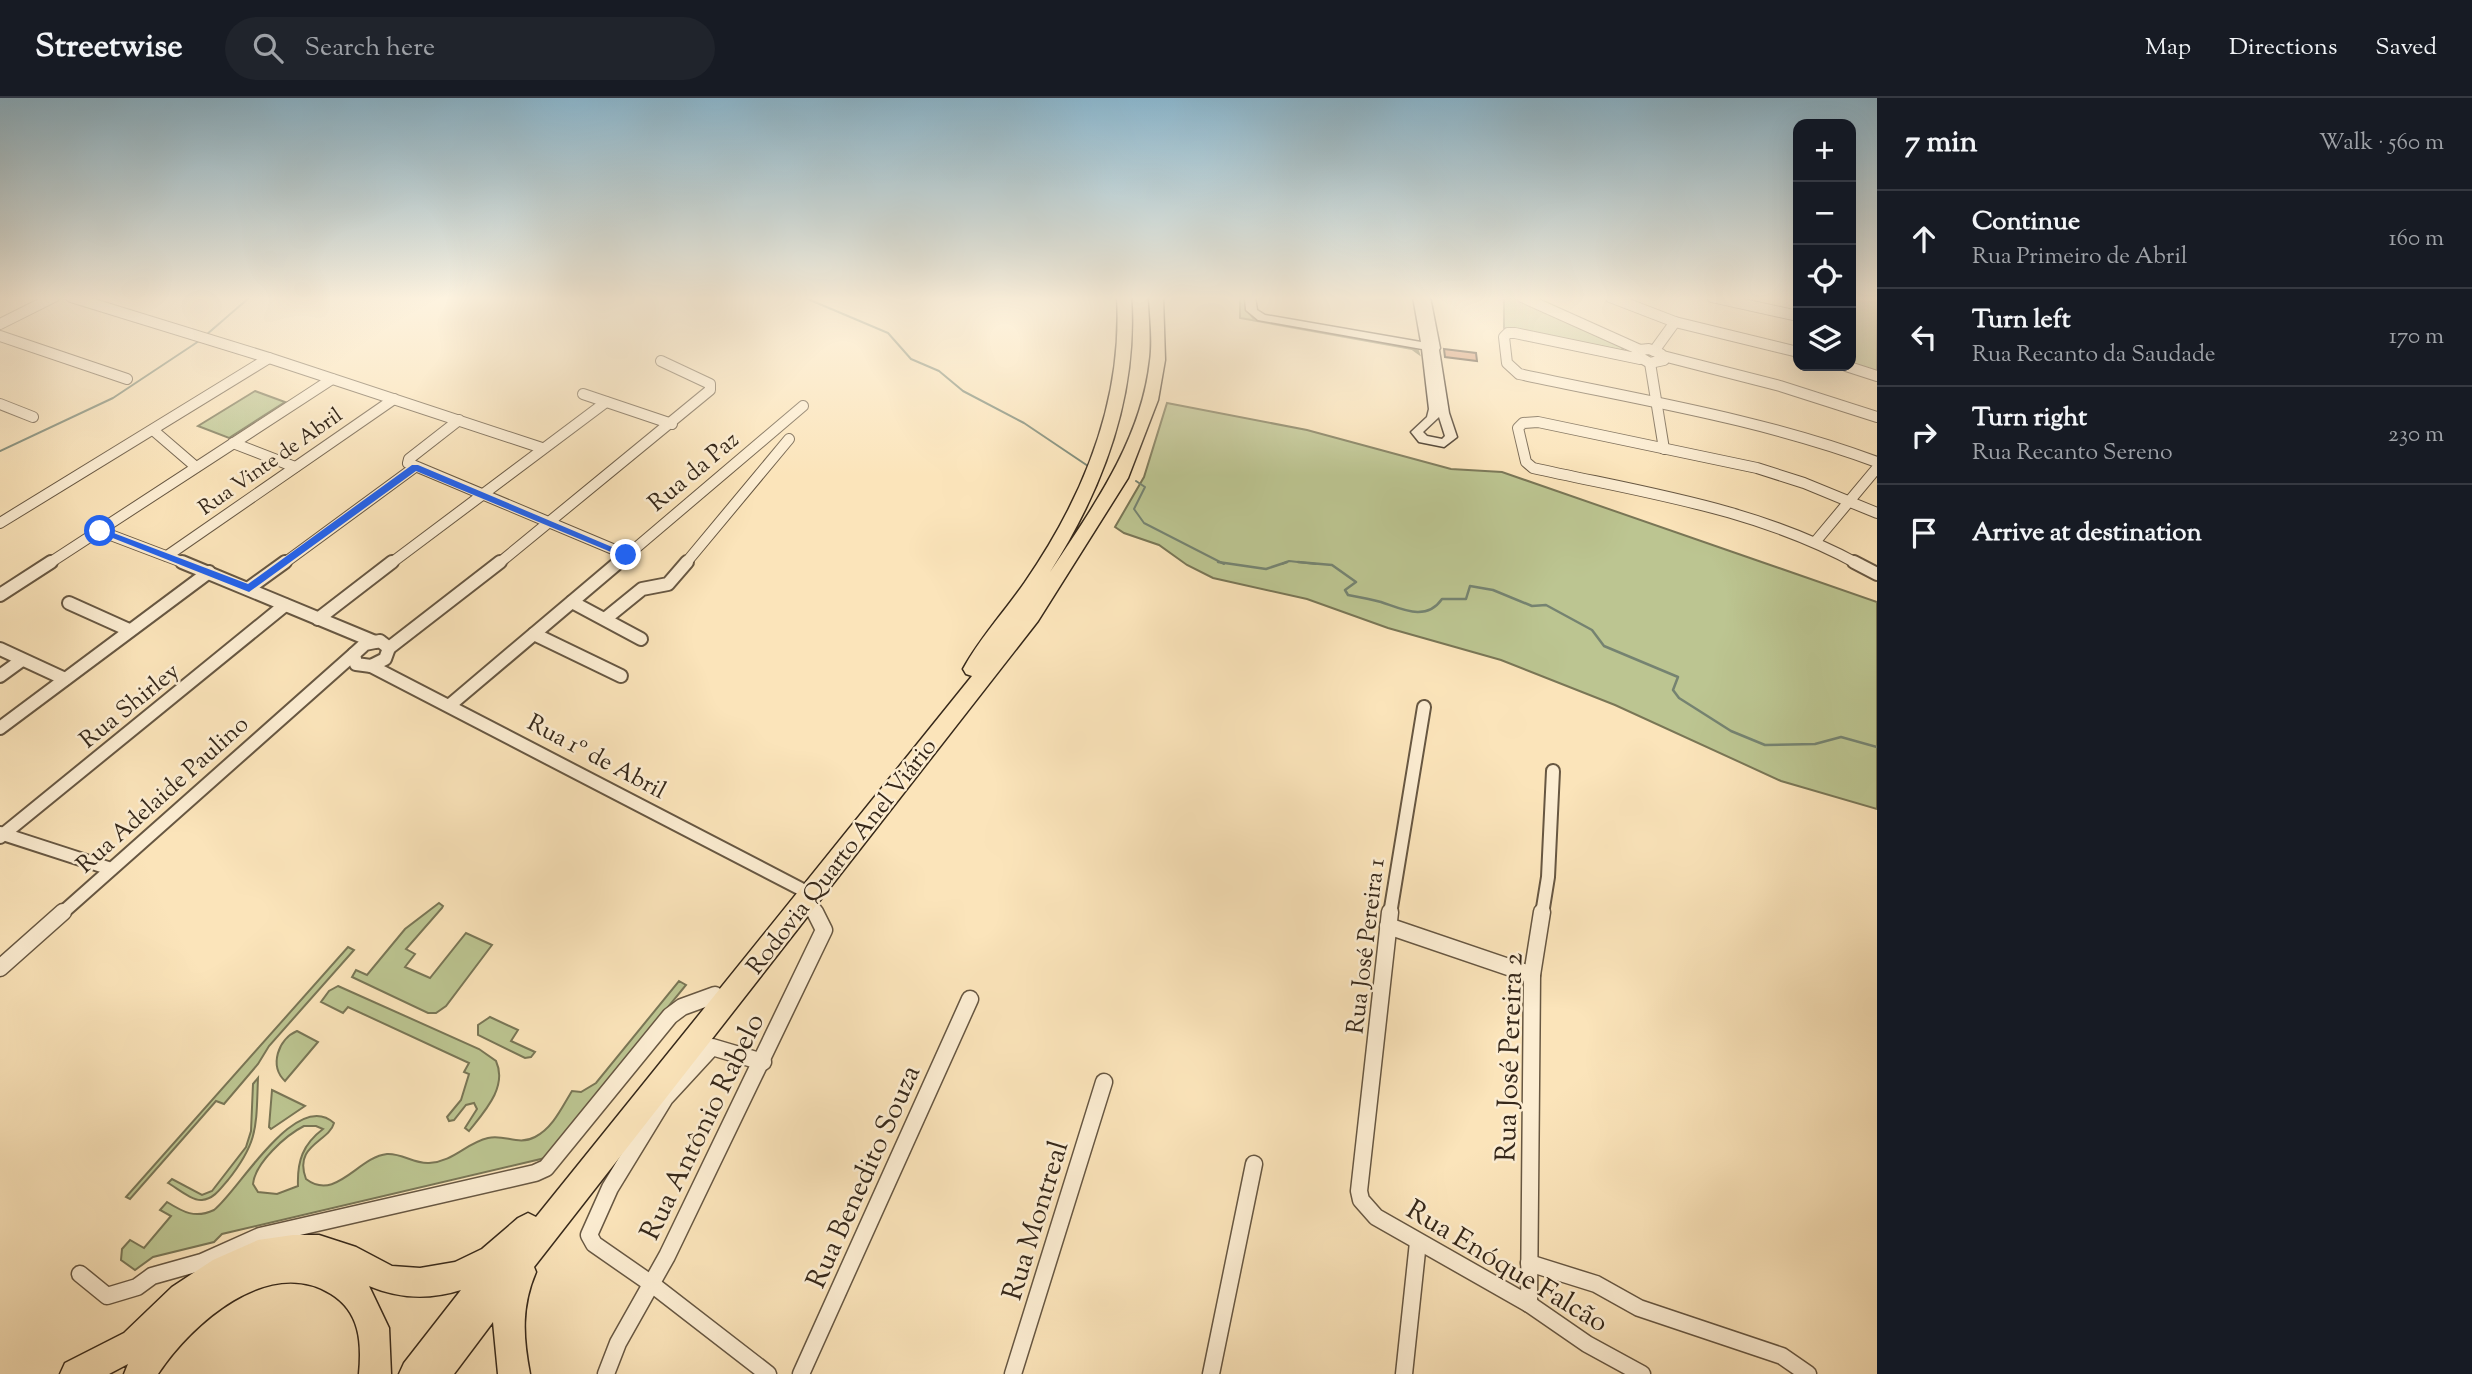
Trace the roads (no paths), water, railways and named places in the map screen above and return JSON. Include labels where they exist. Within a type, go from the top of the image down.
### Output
[{"type":"highway","name":"Rodovia Quarto Anel Viário","points":[[415,1374],[535,1230],[707,1039],[802,897],[974,667],[1064,533],[1110,429],[1123,357]]},
{"type":"highway","name":"Rodovia Quarto Anel Viário","points":[[434,1374],[535,1230],[715,995],[802,897],[1031,616],[1120,478],[1150,400],[1158,357]]},
{"type":"highway","points":[[1150,400],[1166,388],[1170,357]]},
{"type":"highway","points":[[76,1374],[93,1368],[135,1344],[183,1298],[224,1271],[258,1255],[293,1250],[319,1250],[346,1258],[392,1281],[421,1283],[458,1276],[492,1259],[535,1230]]},
{"type":"highway","points":[[514,1374],[507,1339],[508,1304],[535,1230]]},
{"type":"highway","points":[[139,1374],[166,1337],[192,1310],[230,1286],[266,1270],[291,1266],[317,1269],[339,1278],[358,1296],[376,1336],[375,1374]]},
{"type":"street","points":[[61,357],[127,379]]},
{"type":"street","points":[[264,357],[542,448]]},
{"type":"street","points":[[1435,357],[1435,411],[1430,421],[1418,432],[1423,439],[1444,443],[1451,440],[1443,414],[1436,357]]},
{"type":"street","points":[[1506,357],[1506,363],[1514,372],[1754,422],[1795,433],[1876,462],[1816,541]]},
{"type":"street","points":[[1651,357],[1780,386],[1877,417]]},
{"type":"street","points":[[0,523],[269,358]]},
{"type":"street","points":[[1657,358],[1657,403],[1664,449]]},
{"type":"street","points":[[371,666],[385,659],[389,648],[672,424],[711,387],[700,378],[661,361]]},
{"type":"street","points":[[1856,369],[1877,376]]},
{"type":"street","points":[[0,595],[331,379]]},
{"type":"street","points":[[583,394],[672,424]]},
{"type":"street","name":"Rua Vinte de Abril","points":[[167,556],[394,399]]},
{"type":"street","points":[[318,619],[480,494],[606,402]]},
{"type":"street","points":[[0,404],[33,417]]},
{"type":"street","name":"Rua da Paz","points":[[450,705],[803,406]]},
{"type":"street","points":[[459,421],[409,459],[408,463],[626,555]]},
{"type":"street","points":[[1430,421],[1447,425]]},
{"type":"street","points":[[1877,513],[1804,483],[1758,468],[1538,422],[1523,423],[1518,428],[1526,462],[1533,468],[1742,514],[1816,541],[1877,574]]},
{"type":"street","points":[[153,430],[169,442],[178,456],[195,467]]},
{"type":"street","points":[[605,619],[642,589],[668,584],[789,439]]},
{"type":"street","points":[[233,443],[295,467]]},
{"type":"street","points":[[249,588],[415,467]]},
{"type":"street","points":[[100,531],[249,588],[318,619],[375,642],[384,643],[389,648]]},
{"type":"street","points":[[0,728],[209,572]]},
{"type":"street","points":[[572,602],[641,639]]},
{"type":"street","points":[[69,603],[129,630]]},
{"type":"street","name":"Rua Shirley","points":[[1,835],[285,605]]},
{"type":"street","points":[[534,634],[621,676]]},
{"type":"street","name":"Rua Adelaide Paulino","points":[[0,968],[362,646],[375,642]]},
{"type":"street","points":[[0,649],[65,679]]},
{"type":"street","name":"Rua 1º de Abril","points":[[354,654],[356,664],[371,666],[450,705],[802,897]]},
{"type":"street","points":[[0,676],[22,660]]},
{"type":"street","name":"Rua José Pereira 1","points":[[1359,1191],[1388,926],[1424,708]]},
{"type":"street","name":"Rua José Pereira 2","points":[[1529,1304],[1532,975],[1548,877],[1553,771]]},
{"type":"street","points":[[1,835],[111,869]]},
{"type":"street","name":"Rua Antônio Rabelo","points":[[606,1374],[611,1356],[653,1285],[763,1062],[824,930],[817,913],[802,897]]},
{"type":"street","points":[[1388,926],[1532,975]]},
{"type":"street","points":[[80,1274],[107,1296],[119,1294],[152,1276],[202,1262],[260,1236],[535,1173],[546,1168],[670,1016],[682,1007],[715,995]]},
{"type":"street","name":"Rua Benedito Souza","points":[[802,1374],[970,999]]},
{"type":"street","points":[[763,1062],[707,1039],[666,1098],[592,1224],[589,1234],[594,1244],[653,1285],[768,1374]]},
{"type":"street","name":"Rua Montreal","points":[[1013,1374],[1104,1082]]},
{"type":"street","points":[[1211,1374],[1254,1164]]},
{"type":"street","name":"Rua Enóque Falcão","points":[[1359,1191],[1361,1200],[1376,1217],[1529,1304],[1587,1344],[1642,1374]]},
{"type":"street","points":[[1404,1374],[1418,1242]]},
{"type":"street","points":[[1529,1263],[1596,1284],[1639,1308],[1782,1356],[1808,1374]]},
{"type":"waterway","points":[[0,451],[113,398],[176,357]]},
{"type":"waterway","points":[[909,357],[939,371],[963,391],[1024,423],[1088,466]]},
{"type":"waterway","points":[[1136,481],[1145,487],[1134,509],[1144,523],[1221,562]]},
{"type":"waterway","points":[[1221,562],[1266,569],[1286,562]]},
{"type":"waterway","points":[[1286,562],[1298,562]]},
{"type":"waterway","points":[[1298,562],[1332,565],[1356,582],[1345,590],[1348,595],[1413,612],[1429,610],[1442,599],[1466,599],[1470,586],[1493,590],[1532,606],[1546,605],[1592,630],[1604,646],[1678,677],[1673,690],[1679,698],[1731,731],[1765,745],[1815,744],[1841,737],[1877,747]]},
{"type":"waterway","points":[[1298,562],[1316,564]]}]
